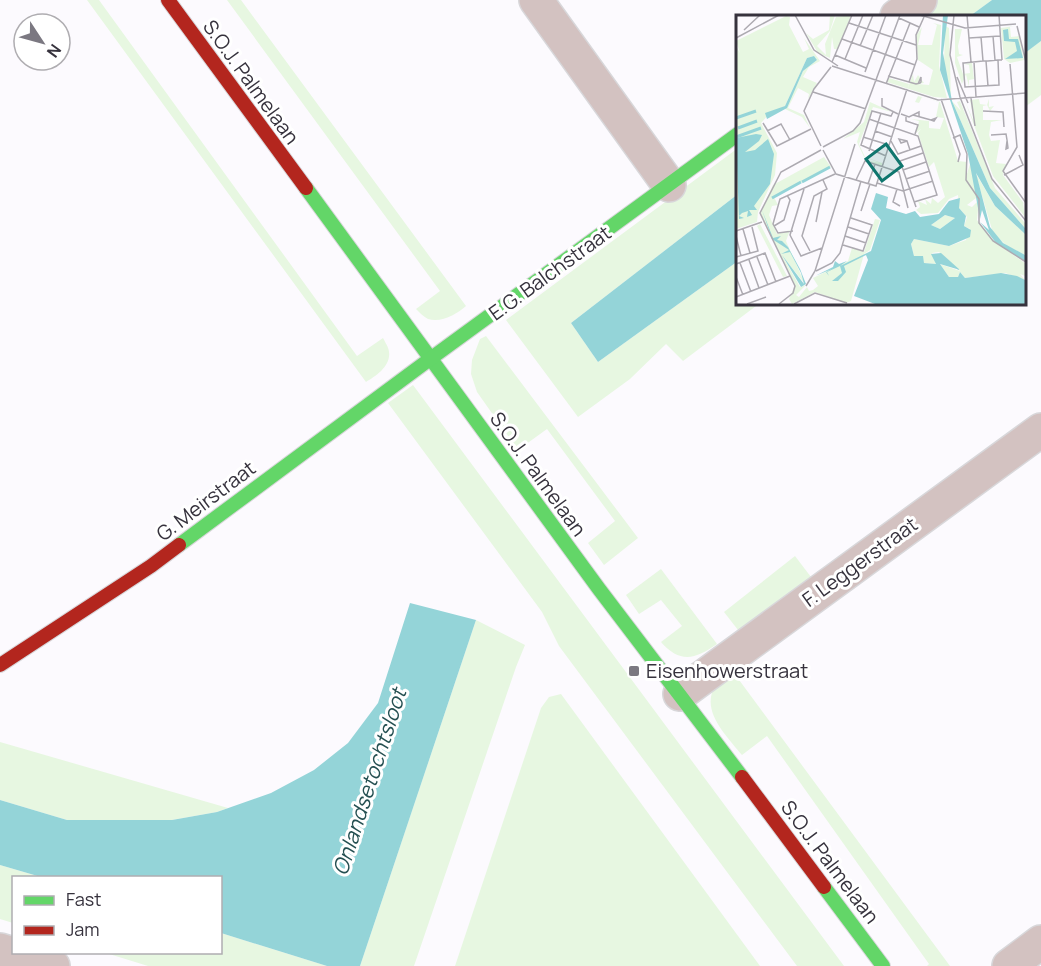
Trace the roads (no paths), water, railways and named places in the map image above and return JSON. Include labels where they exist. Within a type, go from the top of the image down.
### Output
[{"type":"street","name":"S.O.J. Palmelaan","points":[[168,0],[599,589],[883,966]]},
{"type":"street","points":[[536,0],[669,185]]},
{"type":"street","points":[[898,15],[920,0]]},
{"type":"street","name":"E.G. Balchstraat","points":[[430,359],[736,135]]},
{"type":"street","name":"G. Meirstraat","points":[[0,665],[151,566],[430,359]]},
{"type":"street","name":"F. Leggerstraat","points":[[680,694],[1041,430]]},
{"type":"street","points":[[1009,966],[1041,942]]},
{"type":"street","points":[[13,954],[53,966]]},
{"type":"water","points":[[992,0],[1041,0],[1041,41],[1026,52],[1026,15],[971,15]]},
{"type":"water","points":[[736,196],[736,262],[598,362],[571,323]]},
{"type":"water","name":"Onlandsetochtsloot","points":[[410,603],[476,620],[360,966],[327,966],[222,933],[222,876],[38,876],[0,865],[0,800],[67,820],[172,820],[217,812],[271,793],[314,770],[348,743],[378,703]]},
{"type":"place","name":"Eisenhowerstraat","points":[[634,671]]}]
